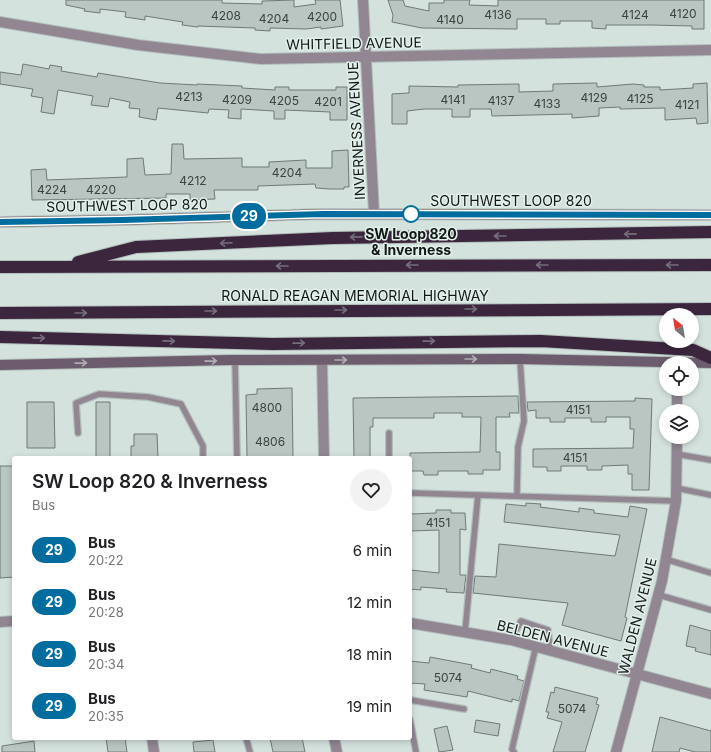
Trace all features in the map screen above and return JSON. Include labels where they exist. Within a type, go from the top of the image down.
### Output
[{"type":"highway","points":[[61,267],[136,247],[333,238],[711,232]]},
{"type":"highway","name":"RONALD REAGAN MEMORIAL HIGHWAY","points":[[0,267],[711,265]]},
{"type":"highway","name":"RONALD REAGAN MEMORIAL HIGHWAY","points":[[0,313],[711,309]]},
{"type":"highway","points":[[0,337],[272,344],[540,341],[693,350],[711,358]]},
{"type":"main road","name":"SOUTHWEST LOOP 820","points":[[0,222],[115,221],[374,214],[711,215]]},
{"type":"main road","points":[[0,365],[235,360],[520,359],[659,363]]},
{"type":"main road","points":[[699,363],[711,363]]},
{"type":"street","name":"INVERNESS AVENUE","points":[[363,0],[374,214]]},
{"type":"street","name":"WHITFIELD AVENUE","points":[[0,22],[138,45],[260,59],[711,50]]},
{"type":"street","points":[[322,360],[324,456]]},
{"type":"street","name":"WALDEN AVENUE","points":[[616,752],[659,594],[676,501],[677,444]]},
{"type":"street","points":[[0,622],[12,621]]},
{"type":"street","name":"BELDEN AVENUE","points":[[412,623],[511,640],[711,694]]},
{"type":"street","points":[[152,740],[154,752]]},
{"type":"street","points":[[334,740],[337,752]]},
{"type":"lane","points":[[517,495],[518,447],[524,421],[520,359]]},
{"type":"lane","points":[[235,360],[237,456]]},
{"type":"lane","points":[[78,433],[76,403],[99,394],[148,397],[181,404],[203,446],[203,456]]},
{"type":"lane","points":[[389,433],[389,456]]},
{"type":"lane","points":[[676,454],[711,460]]},
{"type":"lane","points":[[676,488],[711,496]]},
{"type":"lane","points":[[412,493],[517,495],[676,501]]},
{"type":"lane","points":[[465,632],[478,495]]},
{"type":"lane","points":[[665,559],[711,573]]},
{"type":"lane","points":[[659,594],[711,610]]},
{"type":"lane","points":[[511,640],[521,621],[548,630],[550,650]]},
{"type":"lane","points":[[511,751],[536,646]]},
{"type":"lane","points":[[412,700],[464,709]]},
{"type":"lane","points":[[412,731],[416,752]]},
{"type":"lane","points":[[247,740],[250,752]]},
{"type":"building","points":[[66,0],[222,0],[222,3],[262,4],[262,1],[294,0],[294,7],[316,4],[315,0],[340,0],[343,26],[321,29],[321,27],[306,29],[270,28],[270,31],[255,30],[255,28],[198,27],[182,25],[183,22],[145,16],[145,20],[125,17],[126,12],[100,9],[100,13],[84,11],[85,9],[66,5]]},
{"type":"building","points":[[388,0],[403,0],[405,6],[429,11],[429,3],[444,3],[444,0],[470,0],[469,5],[498,6],[498,0],[704,0],[704,29],[692,29],[692,26],[606,25],[606,29],[592,28],[592,21],[560,21],[560,24],[546,24],[546,19],[517,19],[517,29],[422,28],[392,22],[393,15]]},
{"type":"building","points":[[23,64],[49,69],[50,65],[62,67],[61,71],[97,77],[98,73],[160,83],[242,86],[242,88],[275,90],[275,87],[289,87],[289,90],[336,90],[336,87],[347,87],[347,120],[330,120],[330,112],[285,110],[285,119],[274,119],[274,111],[241,109],[241,119],[228,118],[229,110],[209,109],[208,113],[158,108],[156,120],[139,117],[140,109],[129,108],[130,102],[110,98],[108,107],[91,105],[93,96],[58,90],[54,114],[41,112],[43,98],[31,96],[33,89],[0,84],[0,72],[21,75]]},
{"type":"building","points":[[597,83],[597,87],[633,84],[644,85],[644,87],[660,87],[660,90],[693,88],[693,84],[707,83],[708,123],[697,124],[696,118],[665,120],[665,108],[620,109],[620,107],[599,108],[599,116],[572,118],[572,114],[492,116],[491,109],[470,109],[470,117],[452,117],[452,109],[424,109],[407,111],[407,124],[392,124],[392,94],[409,93],[409,86],[458,87],[458,85],[519,84],[519,92],[553,91],[553,84]]},
{"type":"building","points":[[172,144],[183,144],[184,159],[242,158],[242,167],[269,167],[269,162],[306,160],[306,168],[332,168],[332,151],[348,150],[349,187],[344,187],[344,189],[316,188],[315,184],[258,186],[258,190],[214,190],[215,199],[190,200],[190,194],[166,194],[166,198],[32,200],[31,170],[46,169],[47,180],[127,177],[127,159],[143,158],[145,175],[171,174]]},
{"type":"building","points":[[292,388],[293,456],[247,456],[246,395],[257,394],[257,389]]},
{"type":"building","points":[[518,396],[519,413],[509,413],[510,417],[496,417],[496,452],[500,452],[500,470],[483,470],[483,474],[468,474],[468,471],[438,471],[438,475],[424,475],[423,471],[412,471],[412,456],[410,456],[410,453],[480,452],[481,417],[462,417],[462,413],[434,413],[434,418],[373,418],[373,427],[370,427],[370,456],[354,456],[353,398]]},
{"type":"building","points":[[635,398],[652,399],[649,490],[632,490],[632,474],[628,474],[628,465],[602,466],[602,470],[587,470],[587,466],[561,466],[561,471],[547,471],[547,467],[533,467],[533,449],[633,448],[634,429],[630,429],[630,417],[606,417],[606,422],[591,422],[591,418],[565,418],[565,422],[550,422],[550,418],[536,418],[536,410],[528,411],[527,402],[635,401]]},
{"type":"building","points":[[27,402],[54,402],[55,448],[27,448]]},
{"type":"building","points":[[96,402],[110,402],[110,456],[96,456]]},
{"type":"building","points":[[134,434],[157,434],[158,456],[131,456],[131,446],[134,446]]},
{"type":"building","points":[[0,466],[12,466],[12,577],[0,578]]},
{"type":"building","points":[[526,503],[541,504],[540,507],[579,512],[579,508],[594,510],[594,513],[628,517],[630,506],[647,509],[625,617],[627,618],[621,641],[562,625],[568,603],[473,593],[475,576],[496,577],[499,544],[615,556],[620,535],[504,522],[506,504],[526,506]]},
{"type":"building","points":[[436,510],[451,510],[451,513],[465,513],[466,530],[460,529],[460,575],[466,575],[464,593],[446,592],[447,589],[421,587],[421,590],[412,589],[412,570],[439,573],[439,530],[412,531],[412,514],[436,513]]},
{"type":"building","points":[[690,625],[711,631],[711,655],[695,651],[696,648],[686,646]]},
{"type":"building","points":[[430,657],[472,665],[471,668],[490,673],[491,669],[518,676],[517,679],[524,681],[519,701],[512,699],[512,702],[468,691],[467,697],[424,690],[425,684],[412,683],[412,661],[429,663]]},
{"type":"building","points":[[555,687],[598,698],[596,704],[599,705],[585,752],[553,752],[562,722],[547,718],[549,712],[546,712],[551,692],[554,693]]},
{"type":"building","points":[[660,717],[711,731],[711,752],[695,752],[680,748],[679,752],[652,752]]},
{"type":"building","points":[[476,720],[500,724],[498,736],[474,732]]},
{"type":"building","points":[[447,726],[453,750],[439,752],[434,729]]},
{"type":"building","points":[[106,740],[125,740],[127,752],[108,752]]},
{"type":"building","points":[[213,740],[215,752],[194,752],[193,742]]},
{"type":"building","points":[[270,740],[302,740],[305,752],[273,752]]},
{"type":"building","points":[[34,741],[35,752],[2,752],[2,746]]},
{"type":"bus line","name":"29","points":[[0,222],[323,214],[711,215]]},
{"type":"place","name":"SW Loop 820 & Inverness","points":[[411,214]]}]
